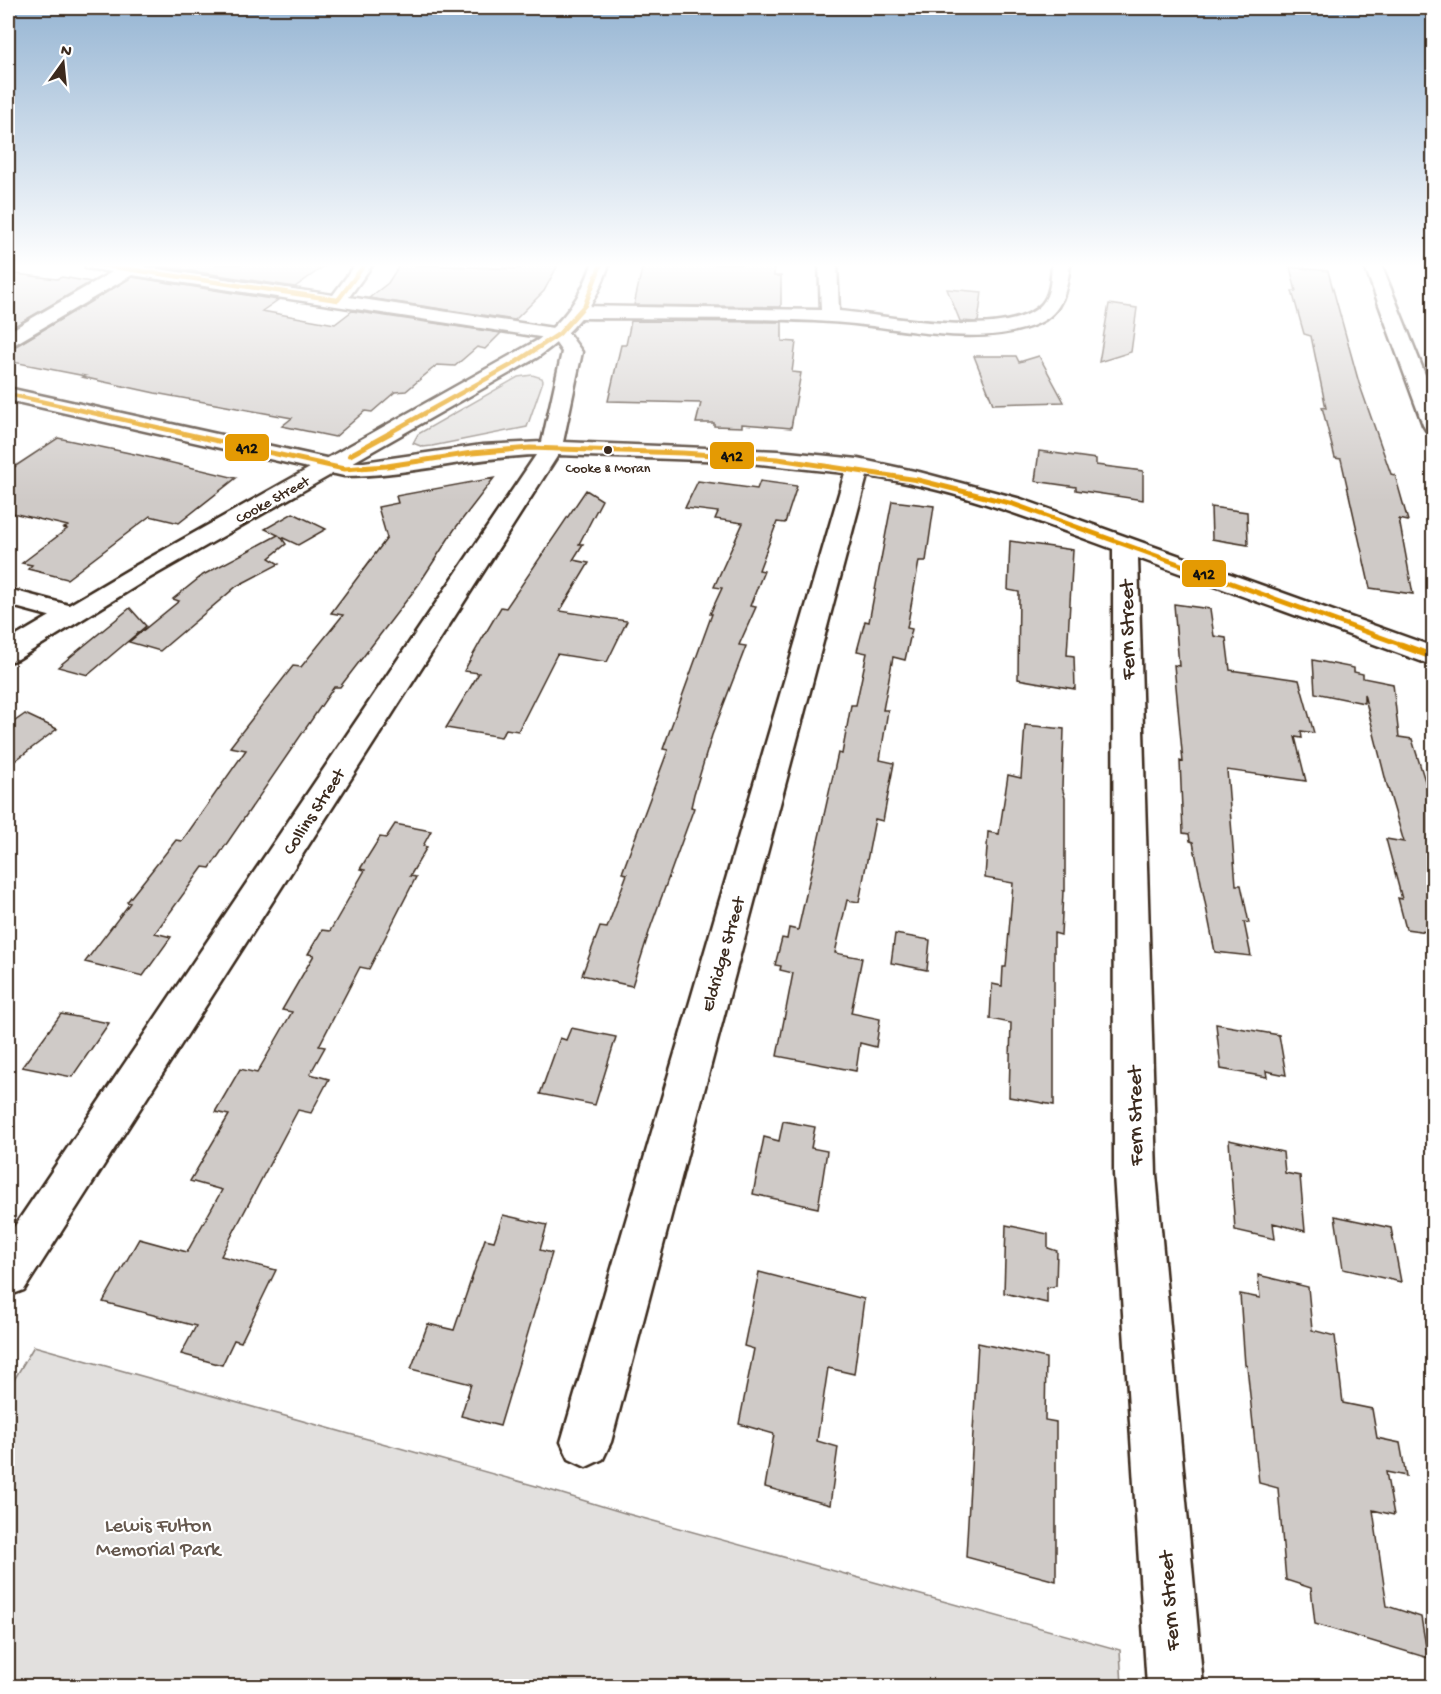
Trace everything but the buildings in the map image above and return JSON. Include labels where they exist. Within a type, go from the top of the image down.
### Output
[{"type":"street","name":"Cooke Street","points":[[8,653],[71,614],[504,369],[545,343]]},
{"type":"street","name":"Collins Street","points":[[8,1274],[551,449],[572,352],[566,343]]},
{"type":"street","points":[[1402,343],[1434,425]]},
{"type":"street","points":[[8,394],[284,454],[329,467],[372,469],[485,451],[551,449],[737,454],[858,466],[919,477],[979,493],[1125,544],[1434,657]]},
{"type":"street","name":"Eldridge Street","points":[[586,1442],[858,466]]},
{"type":"street","name":"Fern Street","points":[[1125,544],[1135,1174],[1175,1686]]},
{"type":"street","points":[[8,597],[71,614]]},
{"type":"green space","points":[[532,375],[542,378],[543,381],[527,427],[432,446],[423,447],[413,443],[418,434],[518,377]]},
{"type":"green space","name":"Lewis Fulton Memorial Park","points":[[34,1346],[1120,1650],[1122,1686],[8,1686],[8,1390]]},
{"type":"transit line","name":"412","points":[[350,455],[513,364],[545,343]]},
{"type":"transit line","name":"412","points":[[8,394],[344,469],[387,466],[472,453],[544,448],[730,455],[872,471],[1013,504],[1434,657]]},
{"type":"place","name":"Cooke & Moran","points":[[608,450]]}]
